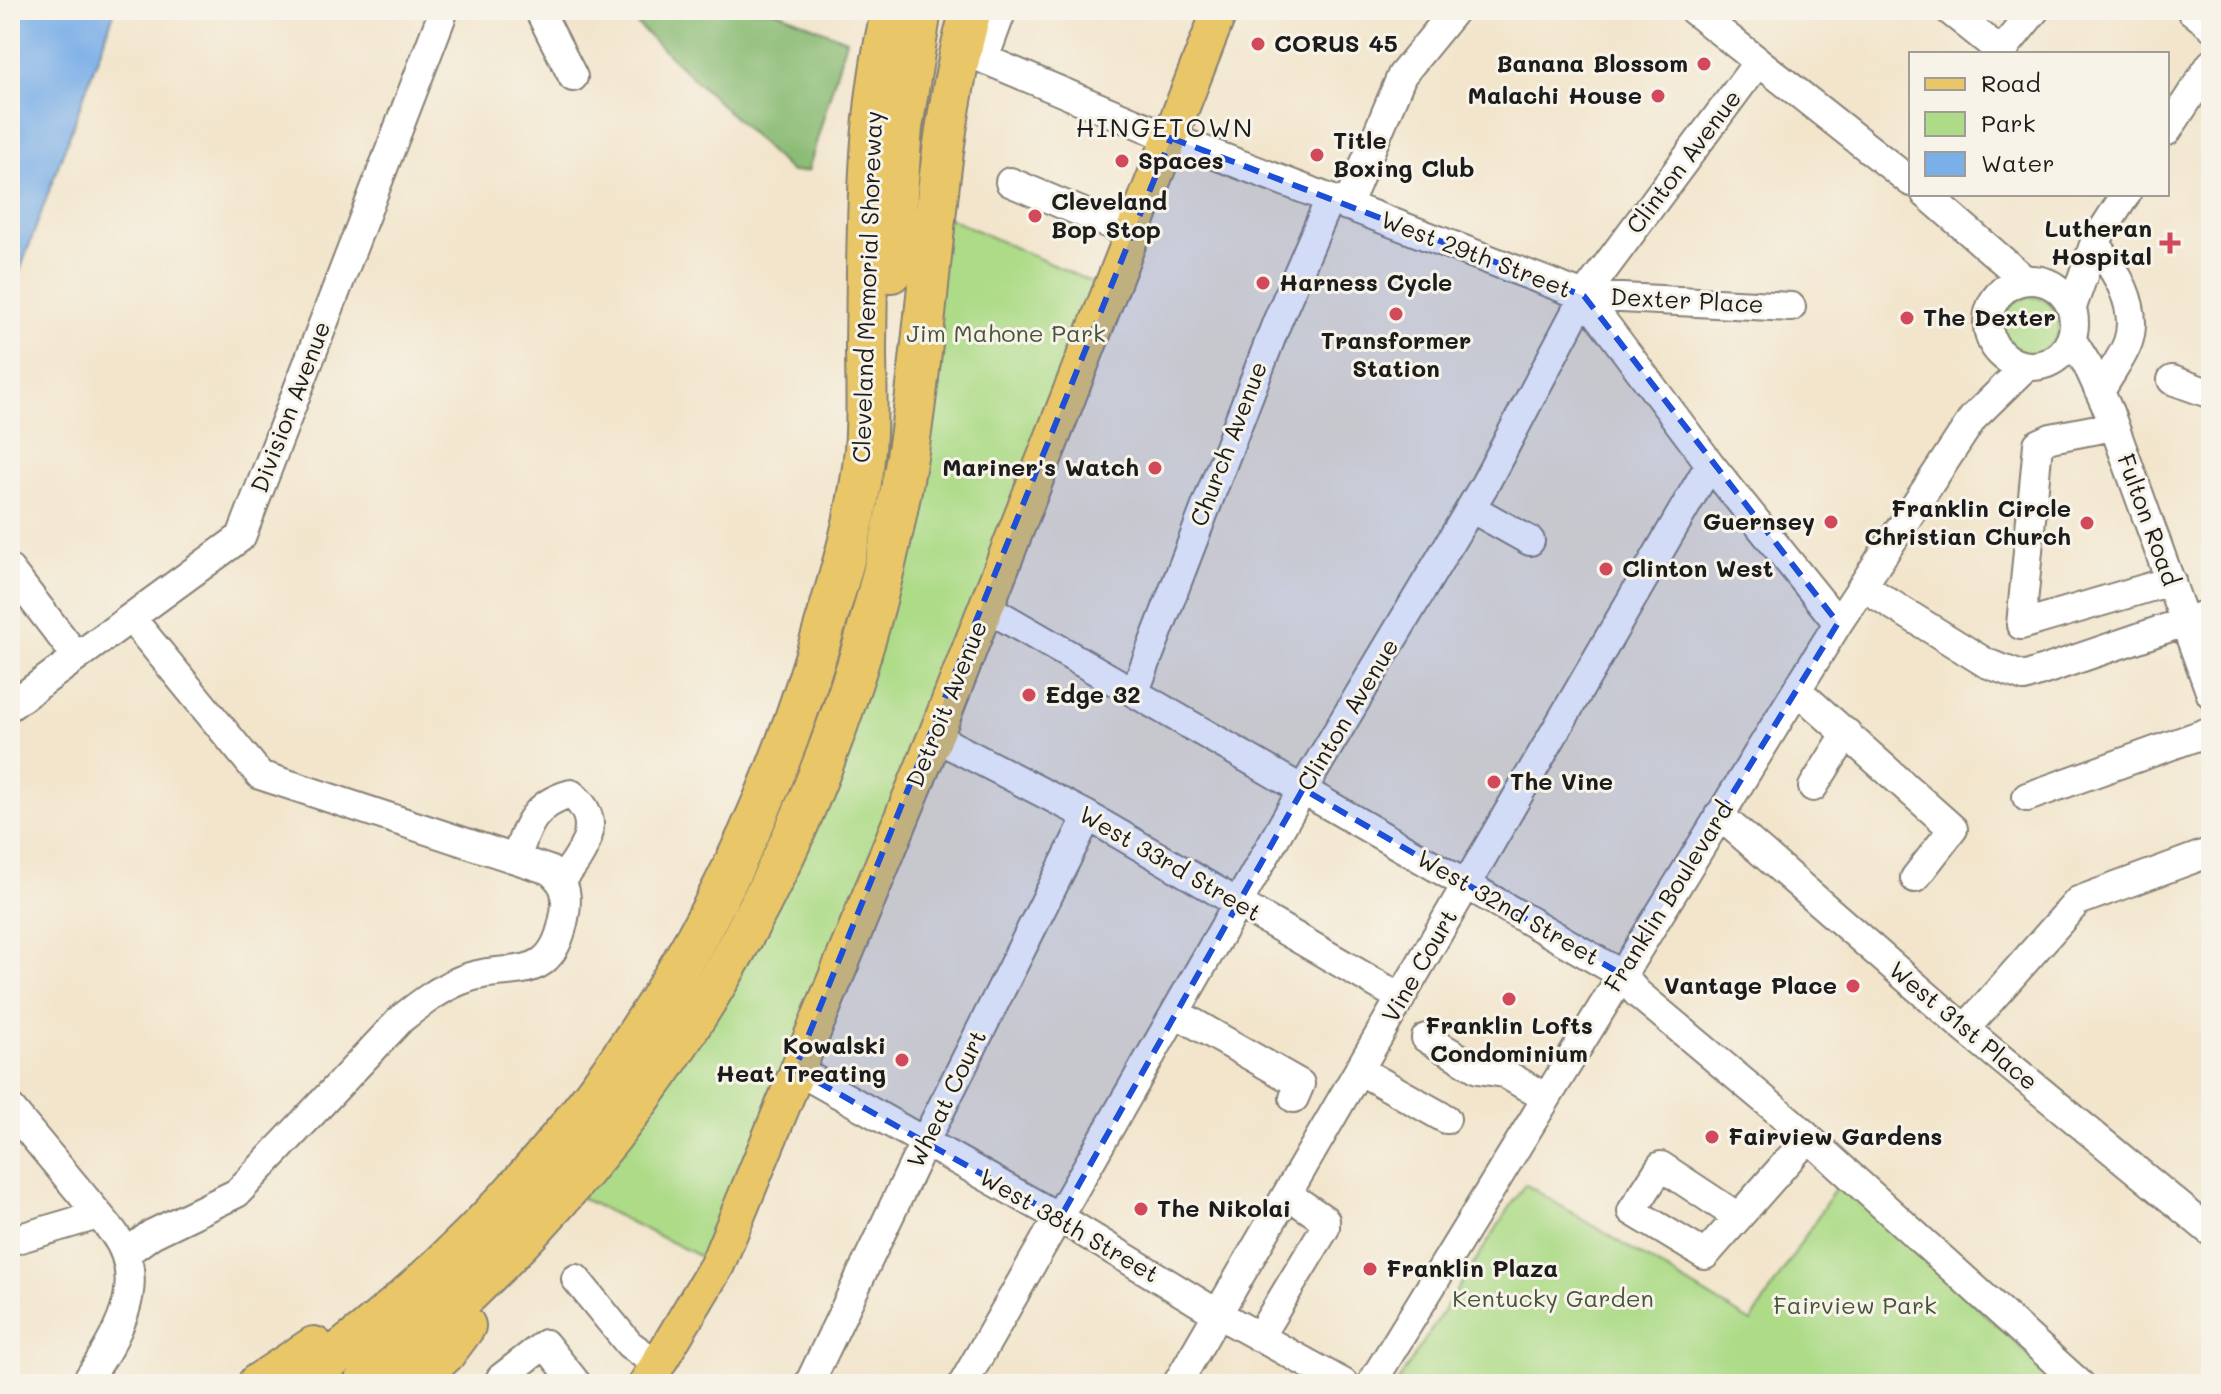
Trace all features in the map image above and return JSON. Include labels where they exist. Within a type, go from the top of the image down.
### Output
[{"type":"highway","name":"Cleveland Memorial Shoreway","points":[[297,1384],[378,1323],[474,1236],[582,1114],[657,1007],[731,875],[787,745],[836,588],[865,449],[868,169],[880,70],[892,10]]},
{"type":"highway","points":[[865,449],[887,331],[902,127],[921,10]]},
{"type":"highway","points":[[920,357],[909,242],[918,124],[937,10]]},
{"type":"highway","name":"Cleveland Memorial Shoreway","points":[[364,1384],[438,1324],[532,1232],[617,1134],[673,1056],[735,953],[790,843],[827,751],[868,625],[902,484],[948,123],[971,10]]},
{"type":"highway","points":[[258,1384],[337,1330],[436,1245],[657,1007]]},
{"type":"highway","points":[[411,1384],[445,1353],[532,1232]]},
{"type":"main road","name":"Detroit Avenue","points":[[652,1374],[712,1276],[795,1069],[935,737],[1220,10]]},
{"type":"street","name":"Division Avenue","points":[[10,706],[241,537],[444,10]]},
{"type":"street","points":[[539,10],[573,77]]},
{"type":"street","name":"West 29th Street","points":[[1002,10],[984,59],[1171,138],[1584,296],[1710,464],[1838,623]]},
{"type":"street","name":"Church Avenue","points":[[1135,691],[1277,322],[1402,75],[1455,10]]},
{"type":"street","points":[[1693,10],[1909,180]]},
{"type":"street","points":[[1949,10],[2002,52]]},
{"type":"street","points":[[2004,52],[2035,10]]},
{"type":"street","points":[[2191,10],[2211,26]]},
{"type":"street","name":"Clinton Avenue","points":[[963,1384],[1303,789],[1471,508],[1584,296],[1758,62]]},
{"type":"street","points":[[2169,128],[2211,64]]},
{"type":"street","points":[[1010,182],[1133,234]]},
{"type":"street","points":[[1928,196],[2037,282],[2060,291],[2072,307]]},
{"type":"street","points":[[2036,365],[2064,352],[2072,340],[2075,327],[2072,307],[2095,242],[2125,196]]},
{"type":"street","points":[[1975,234],[1996,297]]},
{"type":"street","points":[[2095,242],[2117,272],[2129,308],[2128,340],[2100,392],[2036,365],[2011,362],[1995,349],[1988,329],[1988,315],[1996,297],[2012,284],[2037,282],[2095,242]]},
{"type":"street","name":"Dexter Place","points":[[1584,296],[1791,307]]},
{"type":"street","name":"Fulton Road","points":[[2072,340],[2100,392],[2171,581],[2199,617],[2211,694]]},
{"type":"street","name":"Franklin Boulevard","points":[[1374,1382],[1838,623],[1973,418],[1995,349]]},
{"type":"street","name":"Franklin Boulevard","points":[[1973,418],[2036,365]]},
{"type":"street","points":[[2172,380],[2211,394]]},
{"type":"street","points":[[2113,426],[2051,438],[2038,444],[2021,625],[2171,581]]},
{"type":"street","name":"Vine Court","points":[[1177,1384],[1287,1194],[1365,1073],[1401,998],[1710,464]]},
{"type":"street","points":[[1471,508],[1530,541]]},
{"type":"street","points":[[10,570],[77,657]]},
{"type":"street","points":[[1862,586],[1986,663],[2024,677],[2199,617]]},
{"type":"street","name":"West 32nd Street","points":[[986,607],[1621,974],[1637,993],[1808,1138],[2080,1384]]},
{"type":"street","points":[[126,1253],[152,1234],[237,1193],[402,1018],[432,995],[461,980],[487,972],[523,972],[547,957],[562,929],[567,897],[561,881],[549,870],[260,775],[131,618]]},
{"type":"street","points":[[1797,690],[1953,829],[1915,878]]},
{"type":"street","points":[[2027,797],[2211,731]]},
{"type":"street","points":[[1813,787],[1847,733]]},
{"type":"street","name":"West 33rd Street","points":[[935,737],[1088,816],[1401,998]]},
{"type":"street","points":[[516,859],[528,824],[550,800],[571,794],[585,805],[590,820],[580,856],[561,881]]},
{"type":"street","name":"West 31st Place","points":[[1719,815],[1965,1029],[2211,1232]]},
{"type":"street","name":"Wheat Court","points":[[809,1384],[924,1143],[1088,816]]},
{"type":"street","points":[[1965,1029],[2078,901],[2211,852]]},
{"type":"street","points":[[1176,1013],[1300,1084],[1294,1098]]},
{"type":"street","points":[[1426,1038],[1478,1069],[1504,1073],[1546,1098]]},
{"type":"street","name":"West 38th Street","points":[[795,1069],[1060,1218],[1218,1314],[1343,1384]]},
{"type":"street","points":[[1337,1134],[1365,1073],[1446,1119]]},
{"type":"street","points":[[10,1108],[126,1253],[130,1294],[124,1317],[112,1344],[85,1384]]},
{"type":"street","points":[[1738,1217],[1808,1138]]},
{"type":"street","points":[[1259,1337],[1325,1228],[1325,1220],[1319,1214],[1287,1194]]},
{"type":"street","points":[[10,1241],[98,1215]]},
{"type":"street","points":[[576,1279],[652,1374]]},
{"type":"street","points":[[506,1384],[501,1378],[545,1344],[577,1384]]},
{"type":"street","points":[[1343,1384],[1356,1375],[1374,1382]]},
{"type":"highlighted area","points":[[1171,138],[1584,296],[1838,623],[1621,974],[1303,789],[1060,1218],[795,1069]]},
{"type":"green space","points":[[622,10],[774,10],[846,40],[808,171],[791,172]]},
{"type":"green space","name":"Jim Mahone Park","points":[[938,213],[1111,291],[717,1265],[569,1192],[617,1134],[827,751]]},
{"type":"green space","points":[[2031,297],[2051,305],[2059,325],[2051,345],[2031,353],[2011,345],[2003,325],[2011,305]]},
{"type":"green space","points":[[1840,1181],[2061,1384],[1397,1383],[1525,1184],[1751,1322]]},
{"type":"water","points":[[10,10],[115,10],[10,298]]},
{"type":"place","name":"CORUS 45","points":[[1258,44]]},
{"type":"place","name":"Banana Blossom","points":[[1704,64]]},
{"type":"place","name":"Malachi House","points":[[1658,96]]},
{"type":"place","name":"Title Boxing Club","points":[[1317,155]]},
{"type":"place","name":"Spaces","points":[[1122,161]]},
{"type":"place","name":"Cleveland Bop Stop","points":[[1035,216]]},
{"type":"place","name":"Lutheran Hospital","points":[[2170,243]]},
{"type":"place","name":"Harness Cycle","points":[[1263,283]]},
{"type":"place","name":"Transformer Station","points":[[1396,314]]},
{"type":"place","name":"The Dexter","points":[[1907,318]]},
{"type":"place","name":"Mariner's Watch","points":[[1155,468]]},
{"type":"place","name":"Guernsey","points":[[1831,522]]},
{"type":"place","name":"Franklin Circle Christian Church","points":[[2087,523]]},
{"type":"place","name":"Clinton West","points":[[1606,569]]},
{"type":"place","name":"Edge 32","points":[[1029,695]]},
{"type":"place","name":"The Vine","points":[[1494,782]]},
{"type":"place","name":"Vantage Place","points":[[1853,986]]},
{"type":"place","name":"Franklin Lofts Condominium","points":[[1509,999]]},
{"type":"place","name":"Kowalski Heat Treating","points":[[902,1060]]},
{"type":"place","name":"Fairview Gardens","points":[[1712,1137]]},
{"type":"place","name":"The Nikolai","points":[[1141,1209]]},
{"type":"place","name":"Franklin Plaza","points":[[1370,1269]]},
{"type":"district","name":"HINGETOWN","points":[[1165,128]]},
{"type":"park label","name":"Kentucky Garden","points":[[1553,1299]]},
{"type":"park label","name":"Fairview Park","points":[[1855,1306]]}]
